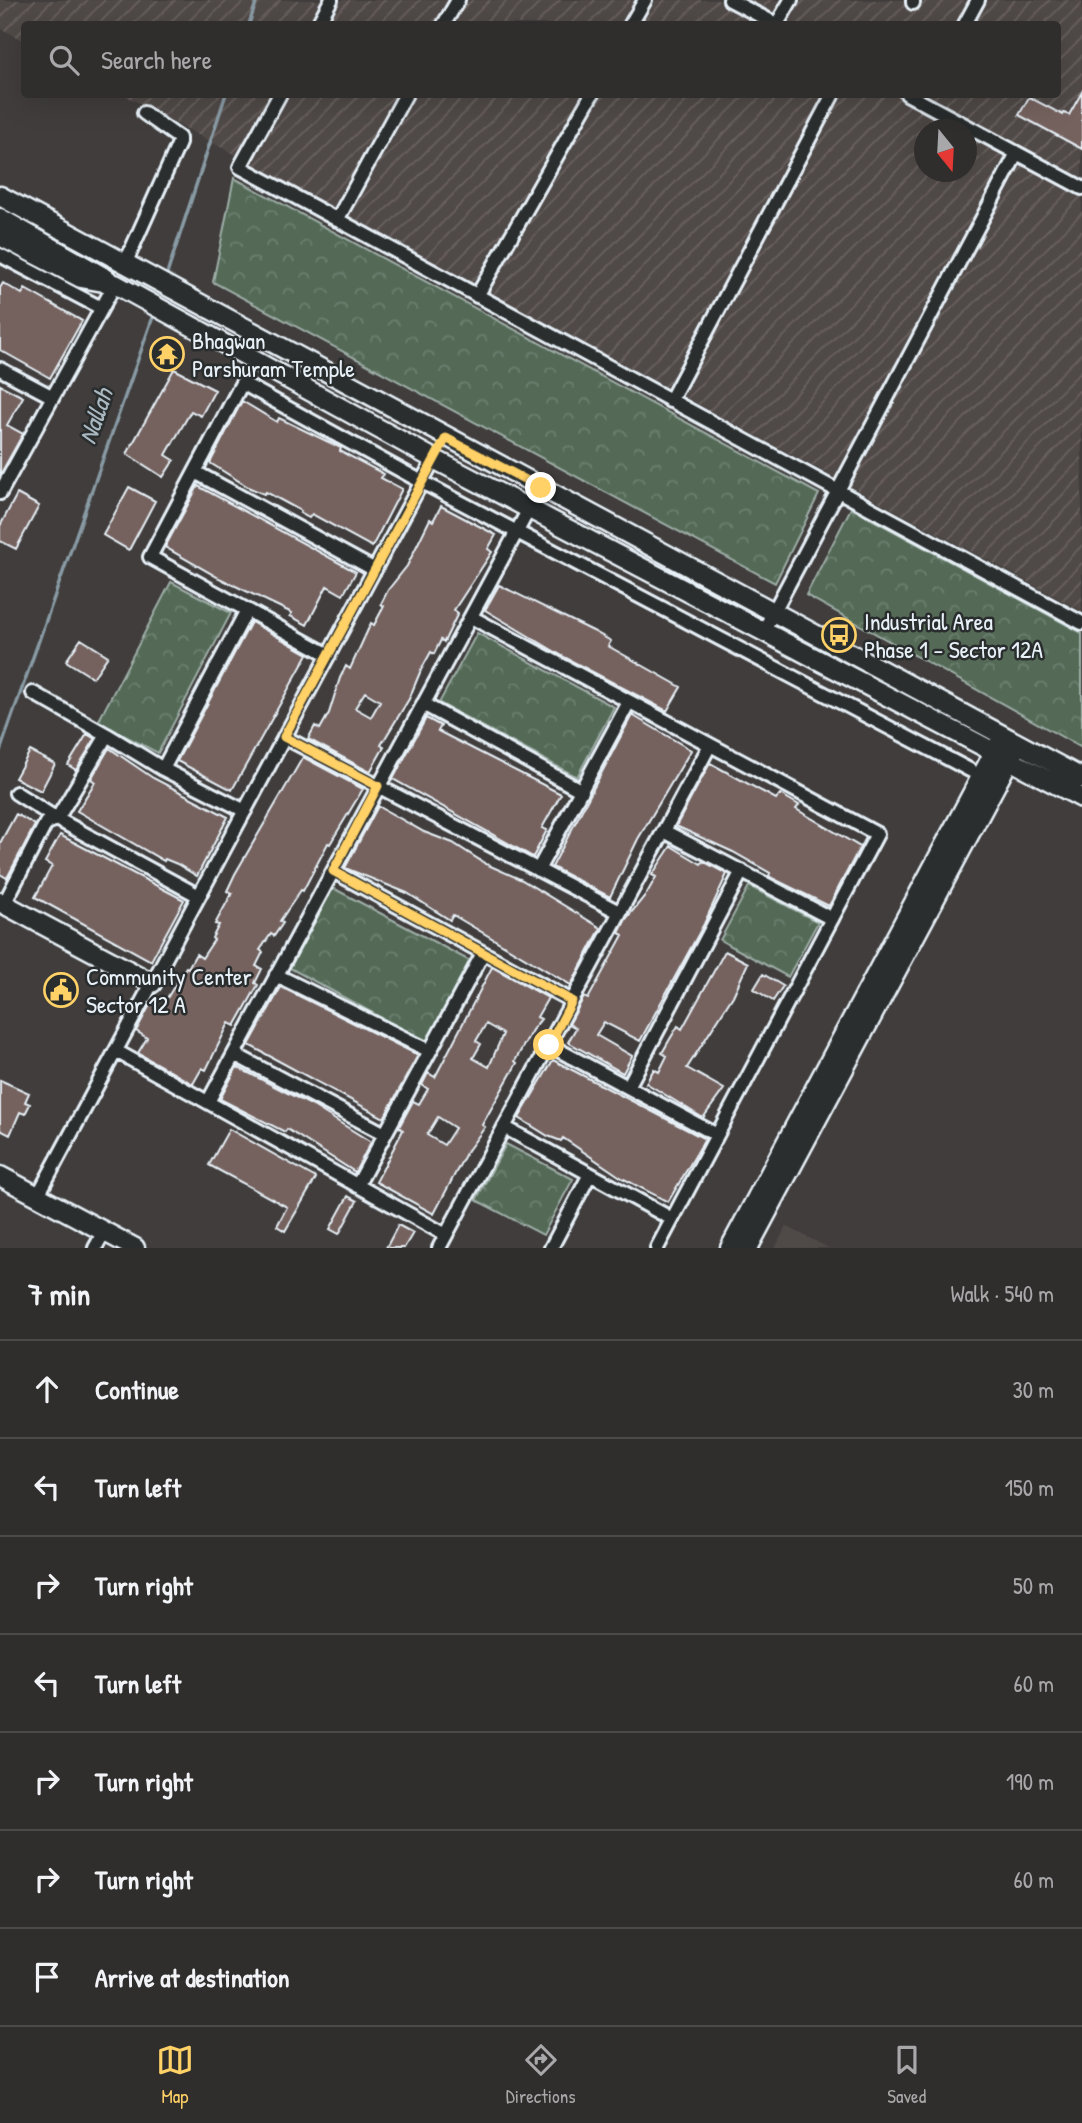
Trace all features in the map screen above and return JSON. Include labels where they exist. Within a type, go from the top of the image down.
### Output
[{"type":"street","points":[[320,21],[331,0]]},
{"type":"street","points":[[446,21],[458,0]]},
{"type":"street","points":[[633,21],[645,0]]},
{"type":"street","points":[[730,0],[770,21]]},
{"type":"street","points":[[778,21],[791,0]]},
{"type":"street","points":[[967,21],[978,0]]},
{"type":"street","points":[[278,98],[240,167],[1082,623]]},
{"type":"street","points":[[337,220],[404,98]]},
{"type":"street","points":[[477,296],[590,98]]},
{"type":"street","points":[[670,401],[831,98]]},
{"type":"street","points":[[924,99],[1082,188]]},
{"type":"street","points":[[132,267],[180,143],[178,138],[144,113]]},
{"type":"street","points":[[763,632],[1017,153]]},
{"type":"street","points":[[0,196],[1082,778]]},
{"type":"street","points":[[0,218],[434,459],[1001,758],[1082,798]]},
{"type":"street","points":[[0,236],[82,278],[120,287]]},
{"type":"street","points":[[0,255],[101,309]]},
{"type":"street","points":[[2,485],[101,309],[120,287]]},
{"type":"street","points":[[0,369],[53,397]]},
{"type":"street","points":[[329,655],[150,557],[242,383],[422,482],[981,776]]},
{"type":"street","points":[[37,1197],[446,438]]},
{"type":"street","points":[[195,472],[375,570]]},
{"type":"street","points":[[208,1102],[530,509]]},
{"type":"street","points":[[163,769],[247,610]]},
{"type":"street","points":[[471,617],[877,834],[657,1248]]},
{"type":"street","points":[[33,693],[163,769],[245,811]]},
{"type":"street","points":[[538,870],[629,702]]},
{"type":"street","points":[[423,705],[582,791]]},
{"type":"street","points":[[107,735],[57,818],[46,823],[2,903],[152,983]]},
{"type":"street","points":[[284,737],[619,912]]},
{"type":"street","points":[[748,1248],[1010,740]]},
{"type":"street","points":[[439,1248],[710,746]]},
{"type":"street","points":[[730,1248],[981,776],[1001,758]]},
{"type":"street","points":[[16,793],[199,896]]},
{"type":"street","points":[[664,831],[832,919]]},
{"type":"street","points":[[333,871],[572,1001]]},
{"type":"street","points":[[628,1087],[742,872]]},
{"type":"street","points":[[357,1186],[483,953]]},
{"type":"street","points":[[276,975],[430,1051]]},
{"type":"street","points":[[549,1045],[717,1135]]},
{"type":"street","points":[[116,1051],[446,1235]]},
{"type":"street","points":[[234,1054],[385,1135]]},
{"type":"street","points":[[504,1127],[672,1219]]},
{"type":"street","points":[[551,1248],[590,1174]]},
{"type":"street","points":[[0,1176],[37,1197],[99,1240],[135,1248]]},
{"type":"shaded area","points":[[0,0],[1082,0],[1082,611],[130,98],[1061,98],[1061,21],[21,21],[21,39],[0,28]]},
{"type":"shaded area","points":[[786,1226],[829,1248],[775,1248]]},
{"type":"green space","points":[[234,178],[819,494],[775,583],[213,282]]},
{"type":"green space","points":[[851,508],[1082,633],[1082,748],[806,595]]},
{"type":"green space","points":[[171,582],[231,613],[158,753],[98,722]]},
{"type":"green space","points":[[477,633],[614,707],[577,777],[439,703]]},
{"type":"green space","points":[[749,886],[818,922],[788,977],[720,940]]},
{"type":"green space","points":[[333,888],[470,961],[426,1042],[290,968]]},
{"type":"green space","points":[[506,1144],[573,1179],[543,1235],[476,1200]]},
{"type":"building","points":[[1082,92],[1082,149],[1019,115],[1031,98],[1063,115],[1069,115]]},
{"type":"building","points":[[3,283],[22,294],[25,289],[82,321],[50,378],[0,350],[0,288]]},
{"type":"building","points":[[174,369],[215,390],[201,416],[191,411],[166,455],[174,460],[163,477],[127,454]]},
{"type":"building","points":[[0,385],[23,397],[7,425],[23,434],[0,475]]},
{"type":"building","points":[[242,401],[277,422],[279,418],[341,448],[340,451],[384,474],[381,478],[402,489],[372,547],[312,514],[309,518],[266,492],[264,494],[250,488],[210,463]]},
{"type":"building","points":[[198,486],[356,572],[343,595],[327,586],[307,625],[290,616],[292,613],[219,578],[165,547]]},
{"type":"building","points":[[129,487],[155,501],[129,550],[103,535]]},
{"type":"building","points":[[17,494],[39,506],[16,549],[0,541],[0,526]]},
{"type":"building","points":[[441,506],[496,535],[488,549],[492,552],[454,610],[458,613],[444,642],[441,640],[434,654],[431,652],[409,699],[381,745],[384,747],[370,772],[308,739],[315,726],[320,729],[329,713],[346,666],[350,669],[371,623],[374,625],[384,606],[381,604],[388,590],[407,566],[430,519],[433,521]],"holes":[[[365,692],[380,701],[371,717],[355,708]]]},
{"type":"building","points":[[499,585],[611,641],[608,646],[681,687],[667,711],[564,657],[485,610]]},
{"type":"building","points":[[251,622],[308,654],[232,790],[177,761]]},
{"type":"building","points":[[81,639],[108,656],[93,678],[66,661]]},
{"type":"building","points":[[632,715],[691,750],[638,839],[610,897],[552,867]]},
{"type":"building","points":[[426,718],[441,726],[438,731],[561,794],[542,828],[547,830],[533,857],[393,779]]},
{"type":"building","points":[[87,734],[95,739],[76,770],[68,765]]},
{"type":"building","points":[[109,748],[153,778],[228,817],[197,876],[177,864],[165,859],[164,861],[77,811],[95,782],[91,779]]},
{"type":"building","points":[[30,751],[55,764],[41,791],[15,778]]},
{"type":"building","points":[[303,757],[363,789],[330,844],[328,843],[303,891],[301,890],[280,921],[283,923],[260,950],[263,952],[256,966],[262,969],[255,983],[258,985],[235,1026],[229,1023],[206,1070],[202,1068],[193,1084],[138,1053],[147,1038],[136,1031],[151,1003],[161,1008],[196,954],[202,958],[214,940],[212,938],[219,925],[215,924],[232,893],[227,891],[235,874]]},
{"type":"building","points":[[710,763],[776,799],[780,794],[799,805],[796,809],[860,847],[829,906],[774,879],[769,876],[770,873],[733,852],[676,826]]},
{"type":"building","points":[[378,806],[424,832],[453,843],[486,864],[522,880],[601,928],[571,985],[453,915],[450,920],[407,893],[345,868]]},
{"type":"building","points":[[16,814],[35,825],[7,878],[0,874],[0,843]]},
{"type":"building","points":[[60,835],[184,900],[151,961],[35,897],[52,866],[45,862]]},
{"type":"building","points":[[671,846],[701,864],[703,861],[727,874],[704,924],[640,1041],[604,1022],[596,1035],[632,1056],[623,1073],[568,1042],[576,1028],[569,1024],[584,997],[588,999],[623,935],[619,933],[626,919],[647,893],[656,877],[652,875]]},
{"type":"building","points":[[725,951],[748,963],[733,996],[687,1068],[724,1089],[703,1118],[646,1083],[654,1069],[659,1072],[667,1056],[662,1053],[678,1026],[682,1029]]},
{"type":"building","points":[[492,967],[548,998],[537,1017],[541,1019],[532,1030],[482,1125],[485,1127],[466,1153],[434,1214],[376,1182],[403,1130],[399,1127],[413,1101],[419,1104],[428,1089],[422,1085],[428,1073],[435,1077]],"holes":[[[486,1024],[503,1034],[489,1067],[473,1058],[481,1044],[476,1041]],[[438,1117],[455,1128],[444,1145],[427,1135]]]},
{"type":"building","points":[[763,974],[783,986],[773,1001],[754,989]]},
{"type":"building","points":[[281,987],[418,1055],[384,1118],[249,1045]]},
{"type":"building","points":[[553,1060],[705,1139],[668,1202],[622,1178],[563,1138],[561,1141],[548,1136],[519,1118]]},
{"type":"building","points":[[237,1067],[313,1106],[371,1142],[355,1172],[287,1129],[285,1132],[220,1099]]},
{"type":"building","points":[[0,1080],[29,1093],[25,1102],[30,1104],[25,1114],[20,1112],[10,1135],[0,1130]]},
{"type":"building","points":[[229,1129],[316,1178],[285,1231],[277,1226],[287,1207],[209,1165]]},
{"type":"building","points":[[348,1196],[357,1201],[339,1234],[330,1229]]},
{"type":"building","points":[[398,1225],[413,1233],[404,1248],[386,1248]]},
{"type":"waterway","name":"Nallah","points":[[250,21],[257,0]]},
{"type":"waterway","name":"Nallah","points":[[165,280],[225,98]]},
{"type":"waterway","name":"Nallah","points":[[0,751],[154,314]]},
{"type":"place","name":"Bhagwan Parshuram Temple","points":[[167,354]]},
{"type":"place","name":"Industrial Area Phase 1 - Sector 12A","points":[[839,635]]},
{"type":"place","name":"Community Center Sector 12 A","points":[[61,990]]},
{"type":"route","points":[[541,488],[446,438],[284,737],[378,786],[333,871],[572,1001],[549,1045]]}]
